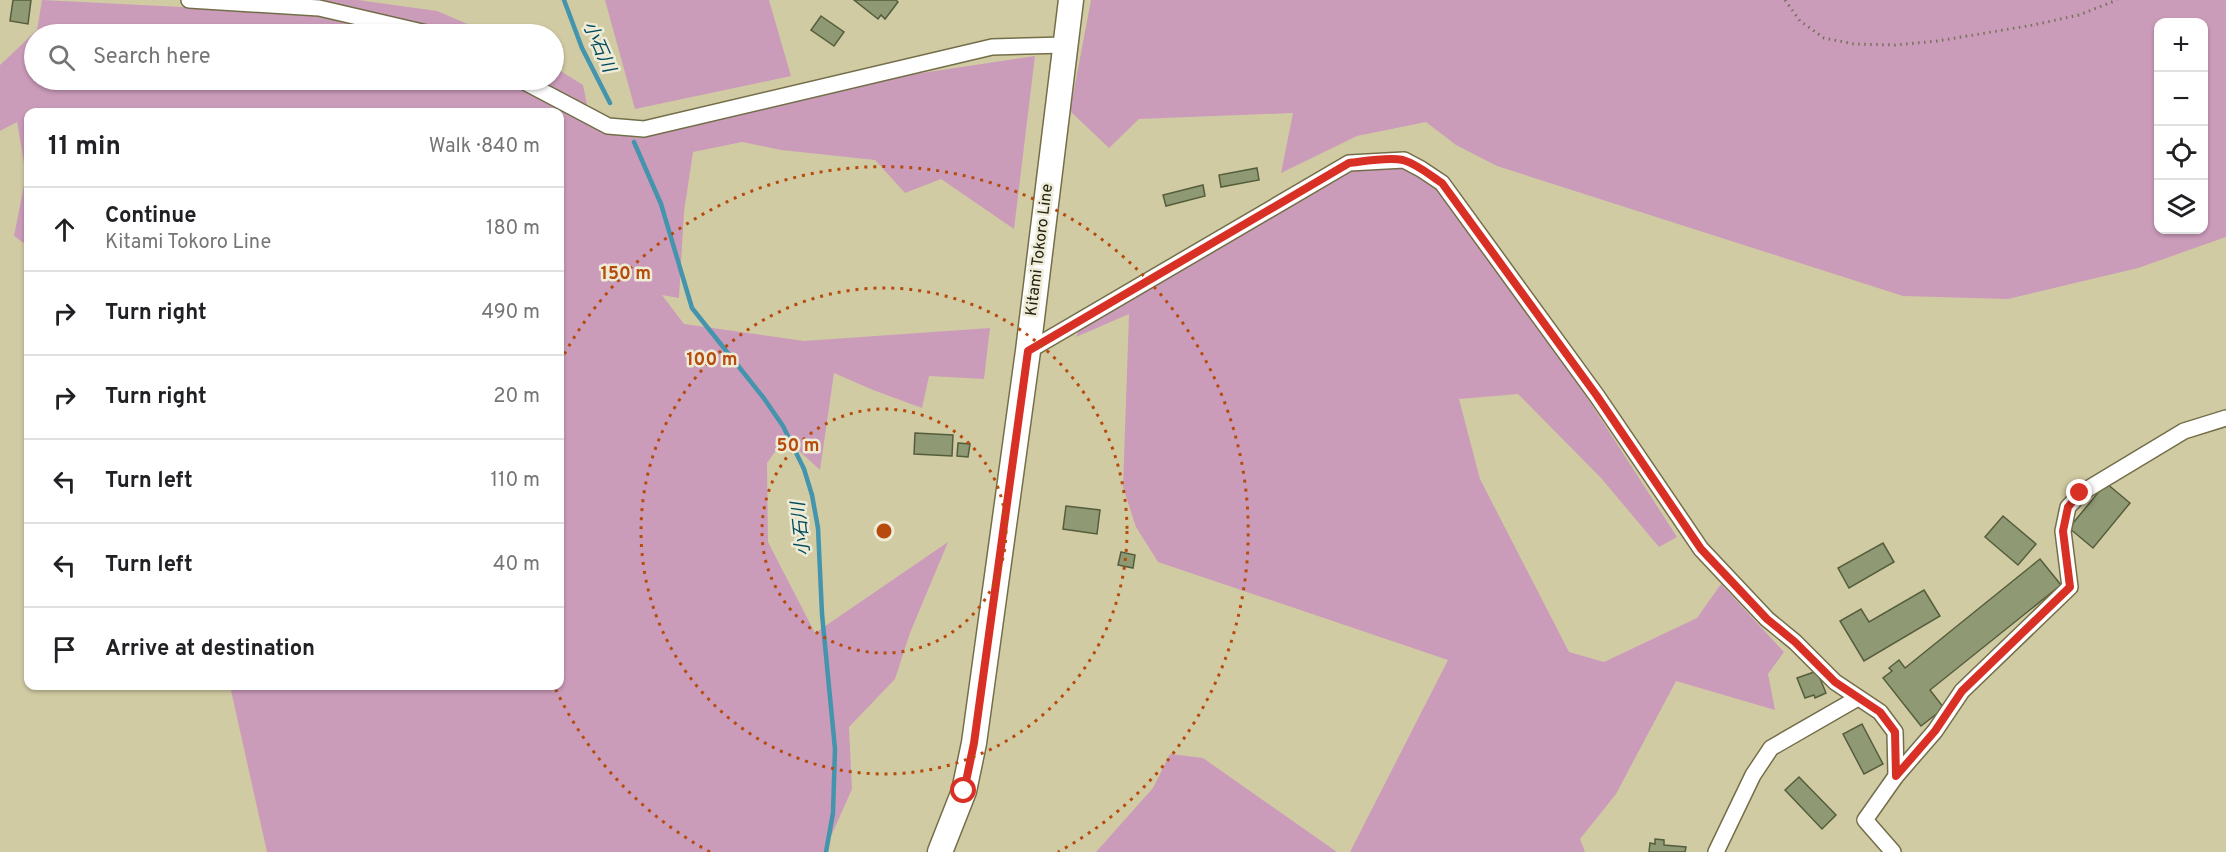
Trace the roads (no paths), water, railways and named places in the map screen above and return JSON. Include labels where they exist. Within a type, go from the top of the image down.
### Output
[{"type":"main road","name":"Kitami Tokoro Line","points":[[940,852],[964,791],[974,743],[1028,351],[1071,0]]},
{"type":"street","points":[[189,0],[320,8],[388,24]]},
{"type":"street","points":[[539,90],[608,126],[644,129],[992,47],[1065,45]]},
{"type":"street","points":[[1028,351],[1349,163],[1404,160],[1442,183],[1597,396],[1701,549],[1767,619],[1795,642],[1835,682],[1880,712],[1895,732],[1896,776]]},
{"type":"street","points":[[1893,852],[1865,820],[1896,776],[1935,731],[1962,691],[2070,587],[2063,531],[2068,507],[2080,493],[2184,431],[2226,418]]},
{"type":"street","points":[[1716,852],[1753,776],[1771,748],[1858,698]]},
{"type":"waterway","name":"小石川","points":[[564,0],[582,48],[610,103]]},
{"type":"waterway","name":"小石川","points":[[634,142],[661,204],[692,308],[763,397],[783,426],[804,469],[812,495],[818,528],[822,614],[835,749],[833,813],[826,852]]}]
